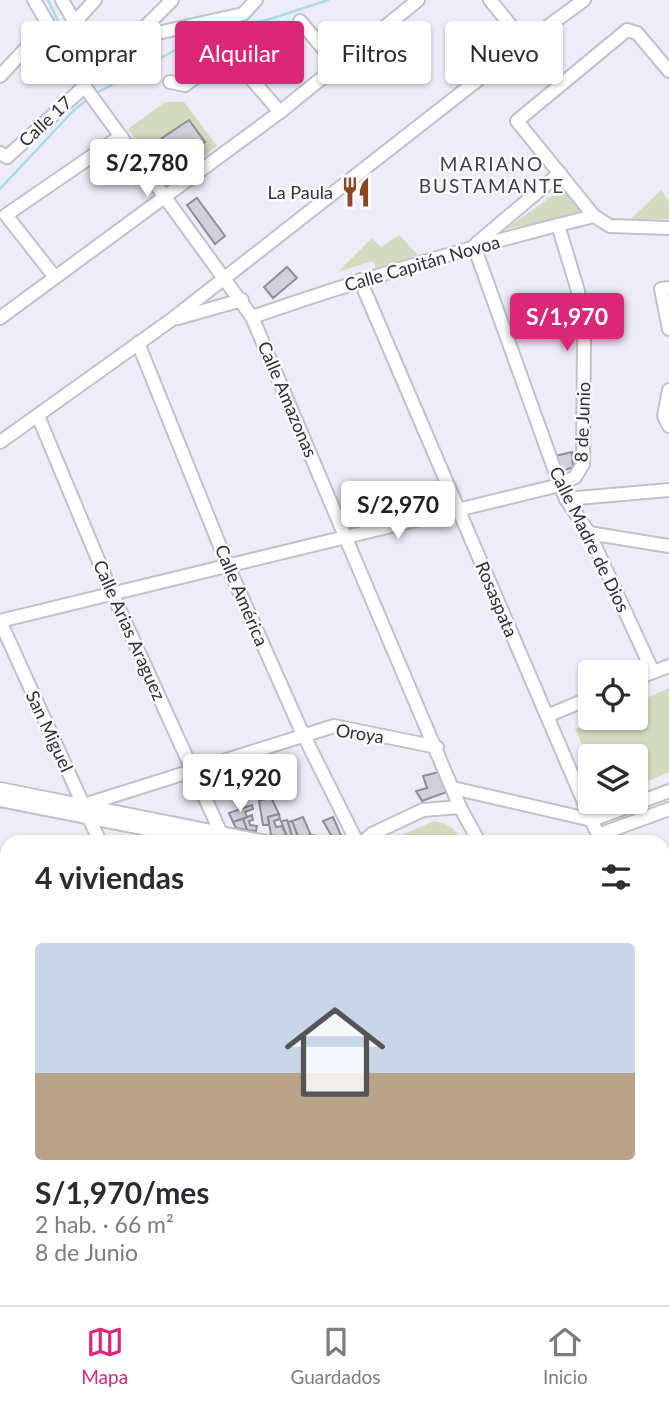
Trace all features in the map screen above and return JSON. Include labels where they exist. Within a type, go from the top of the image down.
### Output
[{"type":"street","name":"Calle Amazonas","points":[[34,0],[46,21]]},
{"type":"street","points":[[61,0],[73,21]]},
{"type":"street","points":[[76,21],[95,0]]},
{"type":"street","points":[[152,21],[172,0]]},
{"type":"street","points":[[161,32],[243,14],[256,0]]},
{"type":"street","points":[[392,21],[418,0]]},
{"type":"street","points":[[490,0],[507,21]]},
{"type":"street","points":[[555,21],[584,0]]},
{"type":"street","points":[[304,26],[318,42]]},
{"type":"street","points":[[669,71],[635,31],[627,30],[517,121],[594,216],[610,226],[669,228]]},
{"type":"street","points":[[170,82],[185,85],[229,53],[280,112]]},
{"type":"street","points":[[0,76],[21,54]]},
{"type":"street","points":[[0,317],[280,112],[318,81]]},
{"type":"street","name":"Calle Amazonas","points":[[84,84],[252,317],[437,747],[460,807],[475,835]]},
{"type":"street","points":[[0,442],[171,320],[473,84]]},
{"type":"street","name":"Calle 17","points":[[3,155],[89,92]]},
{"type":"street","points":[[54,276],[6,215],[121,136]]},
{"type":"street","points":[[474,246],[560,173]]},
{"type":"street","name":"Calle Capitán Novoa","points":[[252,317],[360,280],[474,246],[594,216]]},
{"type":"street","name":"8 de Junio","points":[[558,225],[578,292],[584,337],[583,464],[575,477],[560,485]]},
{"type":"street","name":"Calle Madre de Dios","points":[[474,246],[560,485],[566,499],[589,533],[653,672]]},
{"type":"street","name":"Rosaspata","points":[[360,280],[599,835]]},
{"type":"street","points":[[665,288],[669,329]]},
{"type":"street","points":[[171,320],[242,300]]},
{"type":"street","name":"Calle América","points":[[138,343],[228,566],[303,735],[353,835]]},
{"type":"street","points":[[669,390],[664,416],[669,426]]},
{"type":"street","name":"Calle Arias Araguez","points":[[38,416],[218,835]]},
{"type":"street","points":[[0,621],[560,485]]},
{"type":"street","points":[[566,499],[669,490]]},
{"type":"street","points":[[589,533],[669,546]]},
{"type":"street","name":"San Miguel","points":[[0,621],[97,835]]},
{"type":"street","points":[[648,674],[669,666]]},
{"type":"street","points":[[547,716],[578,703]]},
{"type":"street","name":"Oroya","points":[[87,811],[193,771],[334,726],[437,747]]},
{"type":"street","points":[[453,788],[592,820],[669,791]]},
{"type":"street","points":[[0,789],[201,835]]},
{"type":"street","points":[[0,800],[87,811]]},
{"type":"street","points":[[372,835],[424,810],[460,807]]},
{"type":"street","points":[[607,835],[669,809]]},
{"type":"green space","points":[[165,102],[184,102],[217,146],[168,183],[128,129]]},
{"type":"green space","points":[[563,188],[583,214],[506,229]]},
{"type":"green space","points":[[661,190],[669,201],[669,219],[631,219]]},
{"type":"green space","points":[[399,235],[418,255],[376,268],[373,261],[338,272],[372,238],[381,247]]},
{"type":"green space","points":[[669,688],[669,772],[648,781],[648,744],[582,744],[575,729],[648,730],[648,697]]},
{"type":"green space","points":[[434,821],[451,827],[458,835],[401,835]]},
{"type":"building","points":[[189,120],[205,142],[178,160],[162,138]]},
{"type":"building","points":[[197,198],[225,236],[215,244],[187,205]]},
{"type":"building","points":[[287,267],[297,278],[273,298],[264,287]]},
{"type":"building","points":[[572,452],[573,467],[560,472],[555,456]]},
{"type":"building","points":[[439,772],[447,792],[422,801],[416,791],[427,788],[423,776]]},
{"type":"building","points":[[271,797],[279,814],[268,817],[269,825],[263,825],[259,801]]},
{"type":"building","points":[[252,805],[253,809],[245,812],[247,817],[233,822],[229,813]]},
{"type":"building","points":[[279,814],[280,819],[274,821],[276,827],[282,826],[286,835],[271,835],[268,817]]},
{"type":"building","points":[[252,815],[250,825],[257,826],[256,831],[247,830],[243,819]]},
{"type":"building","points":[[303,817],[311,835],[297,835],[292,821]]},
{"type":"building","points":[[333,817],[341,835],[331,835],[323,821]]},
{"type":"building","points":[[243,819],[247,830],[236,828],[233,822]]},
{"type":"building","points":[[287,820],[292,835],[286,835],[281,821]]},
{"type":"building","points":[[292,821],[297,835],[292,835],[288,822]]},
{"type":"waterway","points":[[48,0],[58,21]]},
{"type":"waterway","points":[[95,94],[201,36],[270,19],[328,0]]},
{"type":"waterway","points":[[0,189],[73,111],[88,99]]},
{"type":"place","name":"La Paula","points":[[356,192]]},
{"type":"district","name":"MARIANO BUSTAMANTE","points":[[492,174]]}]
